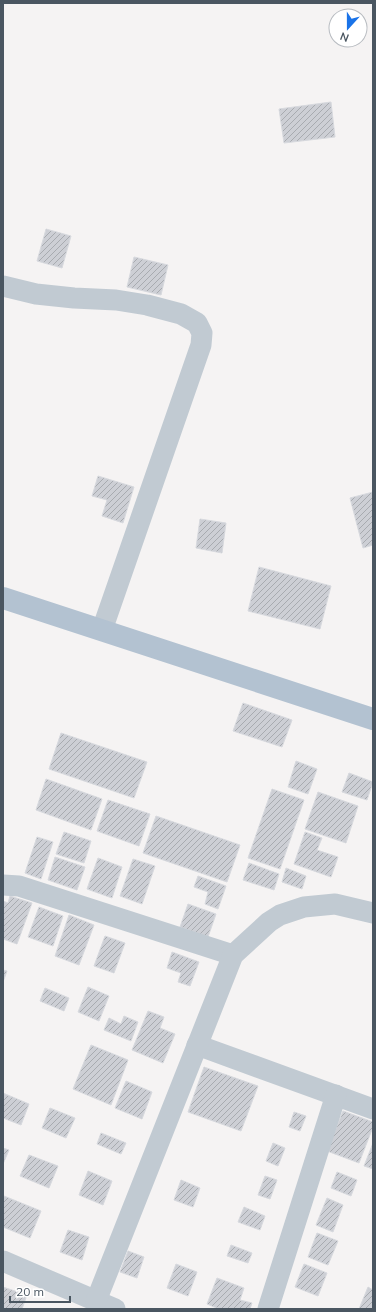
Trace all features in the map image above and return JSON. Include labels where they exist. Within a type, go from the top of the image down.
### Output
[{"type":"main road","points":[[3,598],[373,719]]},
{"type":"street","points":[[3,286],[36,294],[116,300],[147,305],[181,314],[191,319],[197,323],[202,333],[201,345],[102,630]]},
{"type":"street","points":[[3,884],[19,886],[233,955]]},
{"type":"street","points":[[3,1261],[106,1305],[197,1045],[233,955],[269,922],[280,915],[304,906],[335,904],[373,913]]},
{"type":"street","points":[[197,1045],[373,1109]]},
{"type":"street","points":[[268,1309],[336,1095]]},
{"type":"building","points":[[331,102],[335,137],[284,143],[279,109]]},
{"type":"building","points":[[46,229],[71,236],[62,268],[37,261]]},
{"type":"building","points":[[134,257],[168,265],[161,295],[127,287]]},
{"type":"building","points":[[98,476],[134,487],[123,523],[102,516],[107,500],[92,496]]},
{"type":"building","points":[[373,492],[373,545],[363,548],[350,498]]},
{"type":"building","points":[[200,519],[226,523],[222,553],[196,548]]},
{"type":"building","points":[[259,567],[331,586],[320,629],[248,611]]},
{"type":"building","points":[[243,703],[292,720],[282,747],[233,731]]},
{"type":"building","points":[[61,733],[147,762],[134,798],[49,769]]},
{"type":"building","points":[[296,761],[317,769],[308,794],[288,787]]},
{"type":"building","points":[[349,773],[373,782],[367,800],[342,792]]},
{"type":"building","points":[[46,779],[102,799],[91,830],[36,810]]},
{"type":"building","points":[[272,789],[304,800],[280,869],[248,858]]},
{"type":"building","points":[[318,792],[358,806],[346,843],[305,829]]},
{"type":"building","points":[[108,800],[150,814],[139,846],[97,831]]},
{"type":"building","points":[[156,816],[240,845],[227,882],[143,853]]},
{"type":"building","points":[[64,832],[91,841],[84,863],[56,854]]},
{"type":"building","points":[[305,832],[322,838],[317,850],[338,857],[331,877],[294,864]]},
{"type":"building","points":[[37,837],[53,842],[41,879],[25,873]]},
{"type":"building","points":[[55,857],[85,867],[77,890],[48,880]]},
{"type":"building","points":[[98,858],[122,867],[112,898],[87,889]]},
{"type":"building","points":[[133,859],[155,866],[142,904],[120,896]]},
{"type":"building","points":[[249,863],[279,874],[274,890],[243,880]]},
{"type":"building","points":[[286,868],[306,876],[302,889],[282,882]]},
{"type":"building","points":[[198,876],[226,886],[218,909],[205,904],[208,892],[194,887]]},
{"type":"building","points":[[10,896],[32,903],[17,944],[3,939],[3,901],[8,903]]},
{"type":"building","points":[[188,904],[216,914],[208,937],[180,927]]},
{"type":"building","points":[[39,907],[63,916],[53,946],[28,937]]},
{"type":"building","points":[[69,915],[94,925],[79,965],[55,956]]},
{"type":"building","points":[[105,936],[125,943],[114,973],[94,966]]},
{"type":"building","points":[[172,952],[199,962],[190,986],[178,982],[181,973],[167,968]]},
{"type":"building","points":[[3,970],[7,971],[3,982]]},
{"type":"building","points":[[88,987],[109,996],[99,1021],[78,1012]]},
{"type":"building","points":[[45,988],[69,998],[64,1011],[40,1001]]},
{"type":"building","points":[[148,1011],[164,1017],[160,1028],[175,1034],[163,1063],[132,1050]]},
{"type":"building","points":[[124,1016],[138,1022],[131,1041],[104,1030],[109,1018],[121,1024]]},
{"type":"building","points":[[91,1045],[128,1060],[111,1105],[73,1089]]},
{"type":"building","points":[[204,1067],[258,1086],[241,1131],[188,1112]]},
{"type":"building","points":[[126,1081],[152,1092],[142,1119],[115,1108]]},
{"type":"building","points":[[3,1093],[29,1104],[21,1125],[3,1118]]},
{"type":"building","points":[[50,1108],[75,1118],[66,1138],[42,1128]]},
{"type":"building","points":[[343,1111],[373,1122],[373,1127],[359,1163],[327,1151]]},
{"type":"building","points":[[294,1112],[306,1116],[300,1131],[289,1127]]},
{"type":"building","points":[[101,1133],[126,1143],[121,1154],[97,1144]]},
{"type":"building","points":[[273,1143],[285,1148],[278,1166],[266,1161]]},
{"type":"building","points":[[373,1143],[373,1169],[364,1166]]},
{"type":"building","points":[[3,1148],[9,1150],[3,1164]]},
{"type":"building","points":[[29,1155],[58,1166],[49,1188],[20,1176]]},
{"type":"building","points":[[88,1171],[112,1181],[103,1205],[79,1195]]},
{"type":"building","points":[[337,1172],[357,1180],[351,1196],[331,1188]]},
{"type":"building","points":[[265,1176],[277,1180],[270,1199],[258,1195]]},
{"type":"building","points":[[181,1180],[200,1188],[193,1207],[174,1200]]},
{"type":"building","points":[[4,1196],[41,1211],[30,1238],[3,1227]]},
{"type":"building","points":[[327,1198],[343,1205],[333,1232],[316,1225]]},
{"type":"building","points":[[244,1207],[265,1216],[260,1230],[238,1222]]},
{"type":"building","points":[[68,1230],[89,1237],[82,1260],[60,1252]]},
{"type":"building","points":[[317,1233],[338,1241],[328,1265],[308,1257]]},
{"type":"building","points":[[231,1245],[252,1253],[248,1263],[227,1256]]},
{"type":"building","points":[[128,1251],[144,1257],[137,1278],[120,1272]]},
{"type":"building","points":[[176,1264],[197,1272],[188,1296],[167,1288]]},
{"type":"building","points":[[304,1264],[327,1273],[318,1296],[295,1287]]},
{"type":"building","points":[[217,1278],[244,1288],[240,1300],[252,1303],[250,1309],[219,1309],[207,1304]]},
{"type":"building","points":[[3,1287],[27,1295],[22,1309],[3,1309]]},
{"type":"building","points":[[368,1287],[373,1290],[373,1309],[359,1309]]}]
